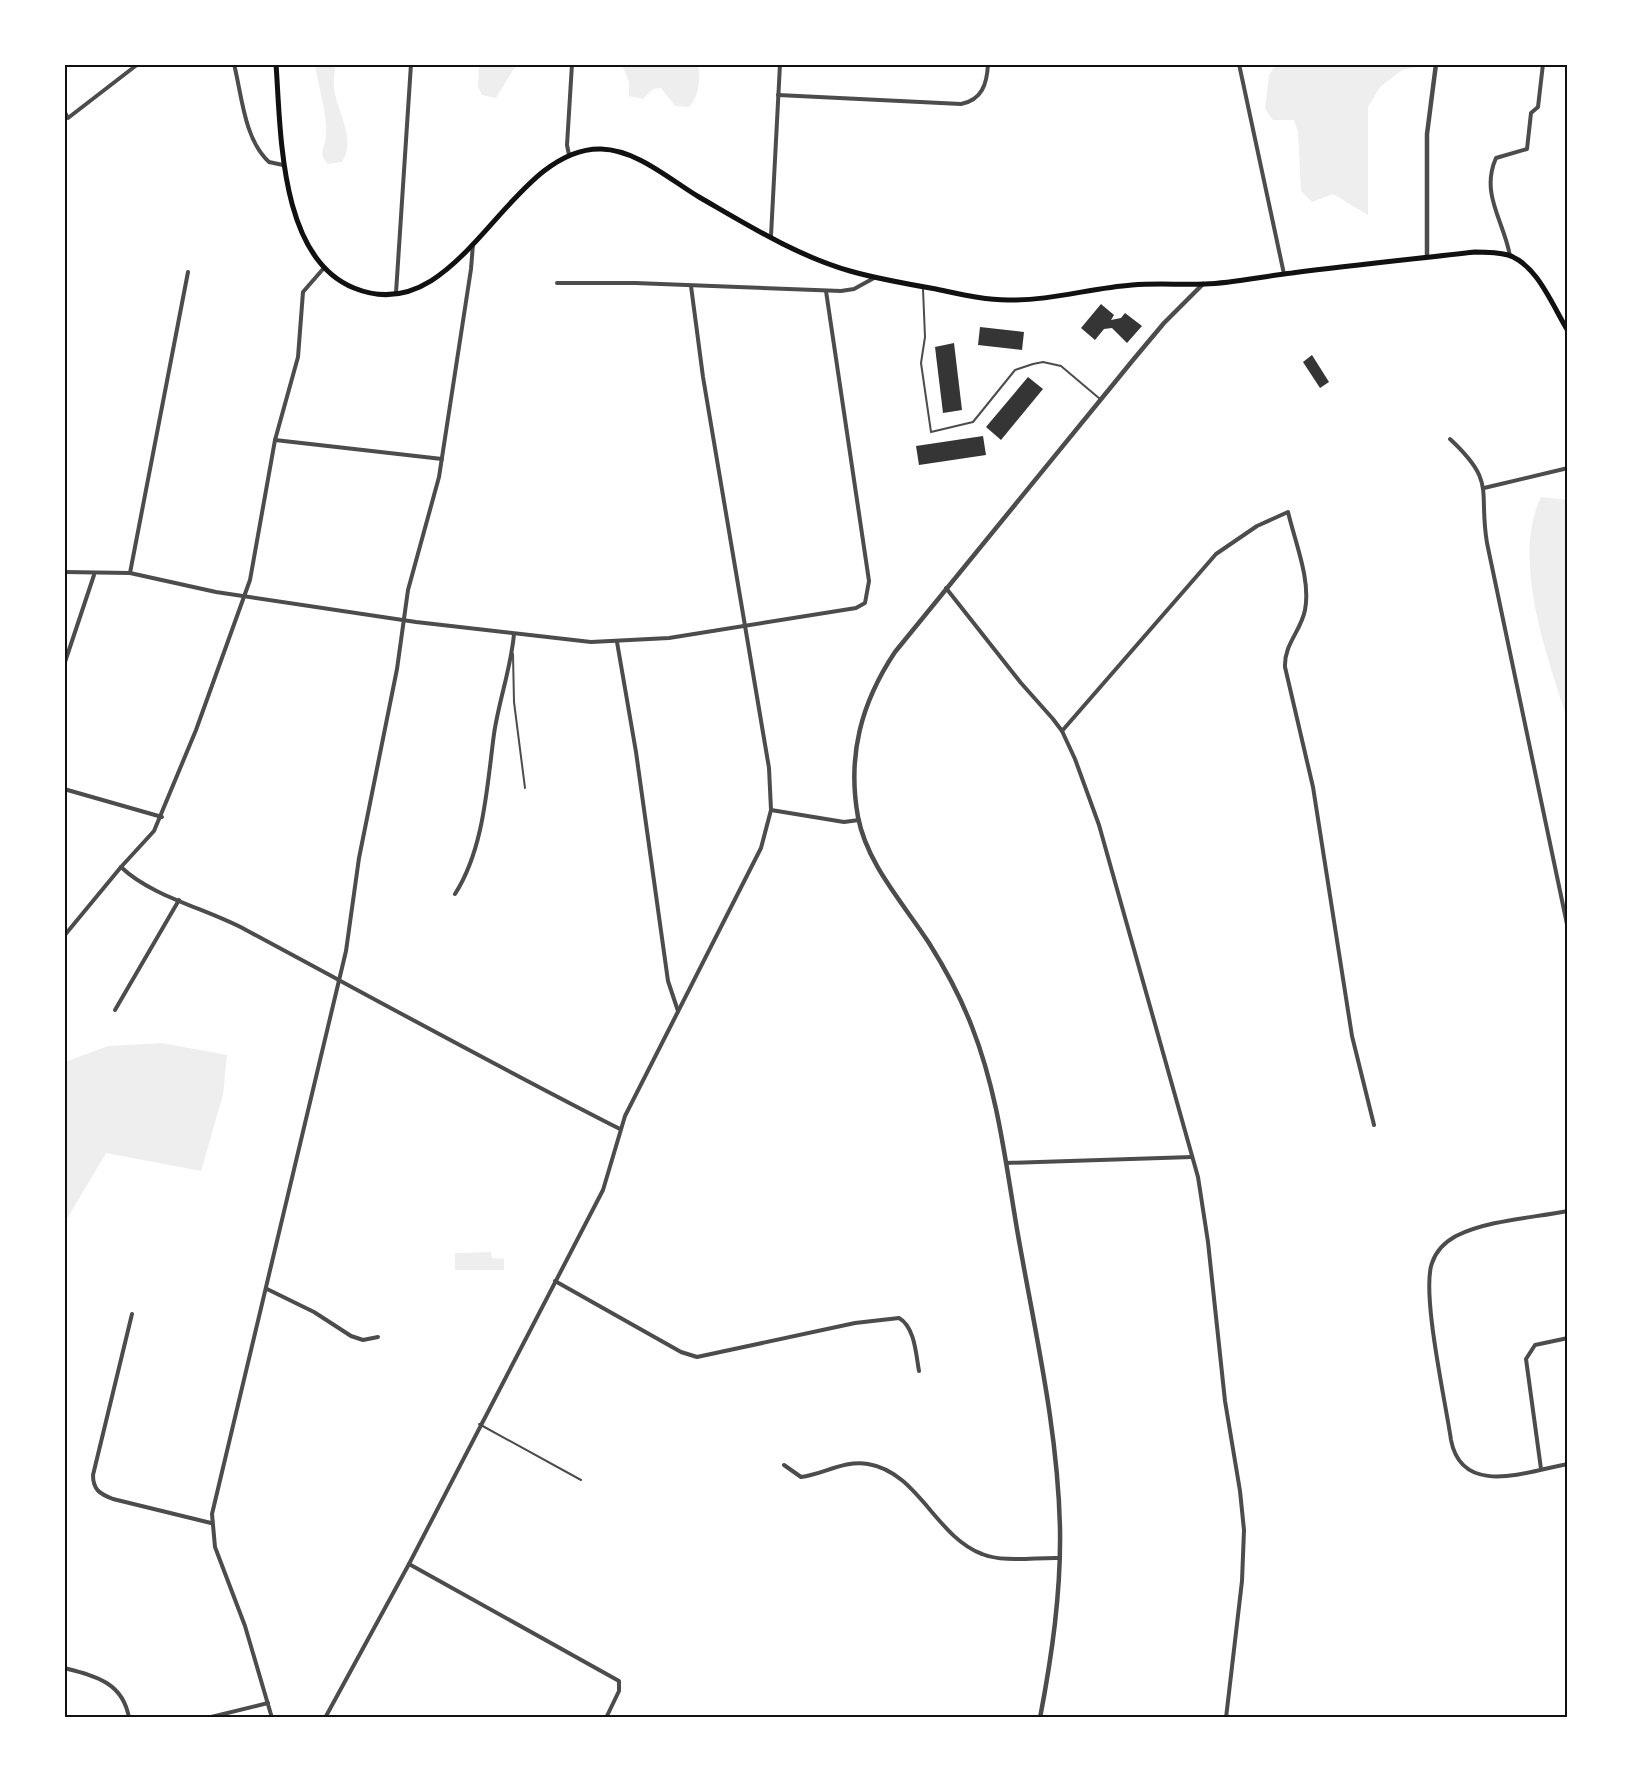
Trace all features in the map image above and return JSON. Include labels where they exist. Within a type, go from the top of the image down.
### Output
[{"type":"main road","points":[[276,64],[283,165],[295,211],[313,255],[323,269],[355,289],[378,294],[396,294],[432,280],[456,262],[542,174],[569,155],[602,149],[627,155],[771,236],[829,264],[874,277],[922,287],[1010,300],[1130,285],[1203,285],[1475,252],[1510,256],[1529,270],[1568,331]]},
{"type":"street","points":[[64,111],[69,118],[138,64]]},
{"type":"street","points":[[234,64],[249,127],[255,142],[269,162],[283,165]]},
{"type":"street","points":[[396,294],[411,64]]},
{"type":"street","points":[[569,155],[567,145],[572,64]]},
{"type":"street","points":[[771,236],[780,64]]},
{"type":"street","points":[[778,95],[969,103],[981,94],[986,82],[988,64]]},
{"type":"street","points":[[1239,64],[1284,274]]},
{"type":"street","points":[[1427,257],[1427,134],[1436,64]]},
{"type":"street","points":[[1510,256],[1492,204],[1491,170],[1496,158],[1527,149],[1531,113],[1538,106],[1544,64]]},
{"type":"street","points":[[272,1718],[245,1626],[218,1558],[211,1523],[218,1485],[340,980],[359,858],[389,713],[408,590],[434,501],[442,459],[471,270],[472,244]]},
{"type":"street","points":[[64,936],[154,831],[162,817],[245,596],[275,440],[298,357],[302,298],[311,280],[323,269]]},
{"type":"street","points":[[130,573],[188,272]]},
{"type":"street","points":[[557,283],[826,291],[854,289],[874,277]]},
{"type":"street","points":[[1040,1718],[1055,1628],[1060,1558],[1058,1497],[1053,1449],[1005,1163],[983,1060],[962,1004],[929,943],[881,871],[859,820],[854,760],[866,705],[895,652],[1164,323],[1203,285]]},
{"type":"street","points":[[325,1718],[409,1564],[479,1424],[603,1190],[620,1129],[648,1067],[757,859],[766,835],[771,810],[769,768],[703,377],[691,286]]},
{"type":"street","points":[[64,572],[130,573],[245,596],[404,620],[563,640],[617,642],[669,638],[856,608],[865,603],[869,590],[867,562],[826,291]]},
{"type":"street","points":[[1450,439],[1474,464],[1484,488],[1487,543],[1568,928]]},
{"type":"street","points":[[275,440],[442,459]]},
{"type":"street","points":[[1484,488],[1568,468]]},
{"type":"street","points":[[1062,731],[1216,554],[1257,526],[1288,512],[1306,595],[1303,618],[1286,649],[1285,667],[1313,787],[1352,1036],[1374,1125]]},
{"type":"street","points":[[64,665],[95,574]]},
{"type":"street","points":[[946,588],[1062,731],[1099,825],[1192,1157],[1205,1221],[1225,1401],[1243,1513],[1242,1581],[1226,1718]]},
{"type":"street","points":[[455,894],[470,867],[486,792],[497,717],[513,652],[514,634]]},
{"type":"street","points":[[617,642],[636,752],[668,981],[678,1012]]},
{"type":"street","points":[[64,789],[162,817]]},
{"type":"street","points":[[771,810],[844,822],[859,820]]},
{"type":"street","points":[[121,867],[134,878],[244,928],[471,1053],[620,1129]]},
{"type":"street","points":[[115,1010],[179,900]]},
{"type":"street","points":[[1005,1163],[1192,1157]]},
{"type":"street","points":[[1568,1211],[1485,1227],[1456,1236],[1440,1249],[1430,1273],[1429,1297],[1449,1429],[1458,1461],[1476,1474],[1489,1477],[1568,1464]]},
{"type":"street","points":[[555,1281],[681,1352],[697,1357],[833,1327],[885,1317],[899,1318],[907,1324],[912,1335],[919,1371]]},
{"type":"street","points":[[267,1289],[314,1312],[351,1336],[363,1340],[378,1337]]},
{"type":"street","points":[[132,1314],[93,1475],[93,1484],[99,1493],[113,1499],[211,1523]]},
{"type":"street","points":[[1541,1469],[1526,1369],[1527,1356],[1535,1345],[1568,1338]]},
{"type":"street","points":[[784,1465],[801,1477],[814,1475],[844,1464],[873,1465],[897,1477],[958,1538],[976,1552],[998,1557],[1060,1558]]},
{"type":"street","points":[[409,1564],[572,1657],[619,1681],[619,1691],[606,1718]]},
{"type":"street","points":[[64,1668],[106,1682],[118,1690],[124,1700],[129,1718]]},
{"type":"street","points":[[207,1718],[268,1703]]},
{"type":"lane","points":[[922,287],[925,337],[921,363],[931,432],[973,422],[1015,370],[1034,363],[1043,362],[1061,366],[1101,399]]},
{"type":"lane","points":[[513,652],[514,702],[525,788]]},
{"type":"lane","points":[[479,1424],[581,1480]]},
{"type":"shaded area","points":[[315,65],[335,65],[334,88],[348,145],[342,162],[328,164],[323,156],[326,126]]},
{"type":"shaded area","points":[[479,65],[516,65],[496,98],[482,95],[478,87]]},
{"type":"shaded area","points":[[622,65],[698,65],[699,81],[695,98],[689,107],[675,106],[661,88],[653,89],[643,99],[629,96],[629,82]]},
{"type":"shaded area","points":[[1276,65],[1428,65],[1402,70],[1380,87],[1368,107],[1368,215],[1333,194],[1312,202],[1301,191],[1298,132],[1294,120],[1273,120],[1265,109],[1269,75]]},
{"type":"shaded area","points":[[1541,497],[1567,500],[1567,718],[1542,637],[1531,578],[1530,549],[1533,522]]},
{"type":"shaded area","points":[[162,1043],[227,1055],[223,1095],[201,1171],[106,1153],[65,1222],[65,1062],[108,1046]]},
{"type":"shaded area","points":[[491,1252],[492,1258],[504,1259],[504,1270],[455,1270],[455,1253]]},
{"type":"building","points":[[1101,304],[1114,315],[1111,320],[1121,318],[1125,313],[1142,326],[1127,343],[1112,328],[1104,329],[1095,340],[1081,328]]},
{"type":"building","points":[[980,327],[1024,332],[1022,350],[978,345]]},
{"type":"building","points":[[954,343],[962,410],[943,413],[935,347]]},
{"type":"building","points":[[1312,355],[1329,382],[1320,388],[1303,362]]},
{"type":"building","points":[[1028,377],[1043,389],[1001,440],[986,427]]},
{"type":"building","points":[[983,436],[986,455],[919,465],[916,446]]}]
